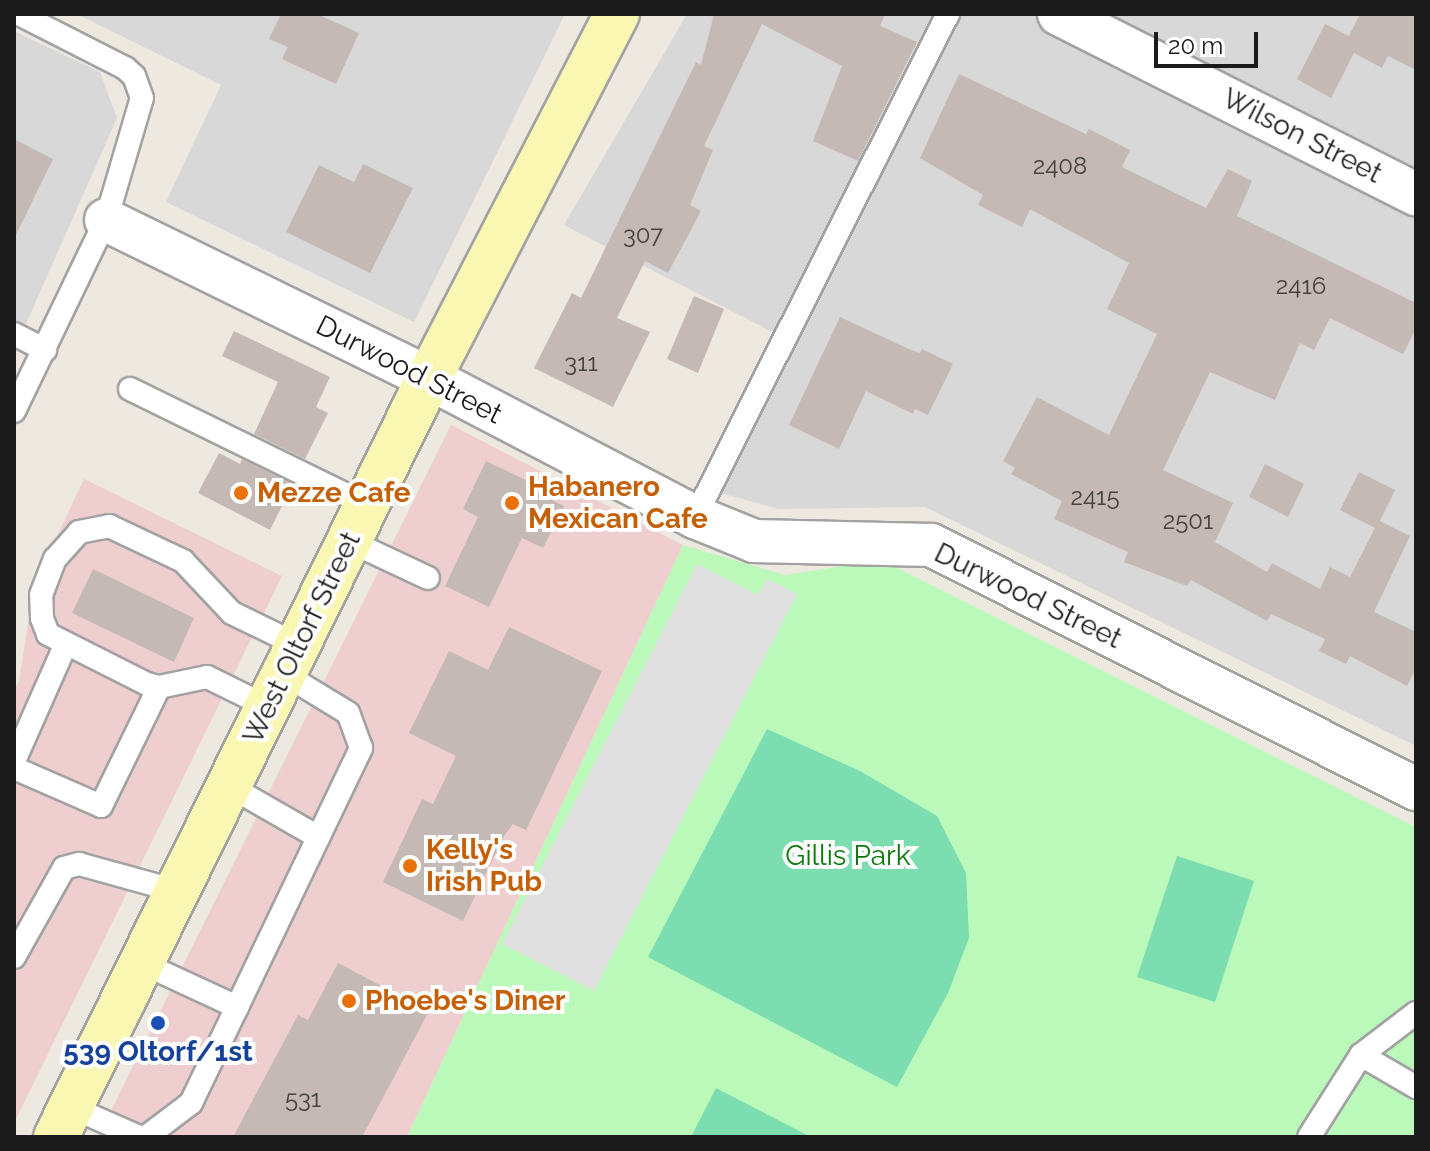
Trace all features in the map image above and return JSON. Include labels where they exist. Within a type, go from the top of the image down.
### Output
[{"type":"main road","name":"West Oltorf Street","points":[[65,1119],[429,378],[617,14]]},
{"type":"street","name":"Wilson Street","points":[[1059,14],[1416,194]]},
{"type":"street","name":"Durwood Street","points":[[106,220],[429,378],[695,517],[754,541],[931,545],[1416,789]]},
{"type":"lane","points":[[14,411],[106,220],[142,98],[138,84],[125,68],[19,14]]},
{"type":"lane","points":[[695,517],[948,14]]},
{"type":"lane","points":[[14,334],[45,350]]},
{"type":"lane","points":[[130,389],[358,523],[428,578]]},
{"type":"lane","points":[[146,1137],[191,1103],[361,748],[348,713],[283,675],[232,613],[183,561],[109,526],[79,532],[65,545],[46,578],[41,595],[42,618],[48,634],[65,646],[159,687],[207,677],[283,675]]},
{"type":"lane","points":[[14,761],[65,646]]},
{"type":"lane","points":[[14,768],[101,806],[159,687]]},
{"type":"lane","points":[[229,786],[318,837]]},
{"type":"lane","points":[[14,957],[64,868],[79,864],[177,891]]},
{"type":"lane","points":[[142,963],[237,1007]]},
{"type":"lane","points":[[1309,1137],[1361,1055],[1416,1013]]},
{"type":"lane","points":[[1361,1055],[1416,1087]]},
{"type":"lane","points":[[65,1119],[139,1137]]},
{"type":"shaded area","points":[[77,14],[565,14],[414,322],[166,202],[221,85]]},
{"type":"shaded area","points":[[687,14],[1416,14],[1416,746],[925,507],[778,509],[717,492],[790,341],[564,225]]},
{"type":"shaded area","points":[[14,31],[100,72],[117,118],[14,351]]},
{"type":"shaded area","points":[[451,425],[683,545],[407,1137],[98,1137]]},
{"type":"shaded area","points":[[84,479],[282,576],[14,1123],[14,689],[19,682],[34,585]]},
{"type":"shaded area","points":[[697,564],[758,595],[767,579],[797,594],[594,991],[502,944]]},
{"type":"green space","name":"Gillis Park","points":[[683,545],[785,575],[881,560],[1416,827],[1416,1137],[407,1137]]},
{"type":"green space","points":[[767,729],[860,771],[937,816],[966,873],[969,938],[948,993],[897,1087],[648,957]]},
{"type":"green space","points":[[1177,856],[1254,881],[1215,1002],[1137,977]]},
{"type":"green space","points":[[716,1088],[811,1137],[691,1137]]},
{"type":"building","points":[[281,14],[317,14],[359,33],[336,84],[282,59],[288,47],[269,39]]},
{"type":"building","points":[[714,14],[885,14],[880,26],[917,42],[858,161],[813,141],[842,66],[762,24],[704,146],[713,150],[690,205],[701,211],[668,273],[645,261],[617,318],[650,332],[613,407],[534,368],[572,293],[581,298],[696,62],[701,65]]},
{"type":"building","points":[[1360,14],[1416,14],[1416,70],[1388,56],[1382,68],[1354,53],[1331,98],[1297,79],[1325,24],[1349,36]]},
{"type":"building","points":[[959,74],[1086,134],[1089,129],[1130,150],[1122,167],[1206,208],[1228,169],[1252,181],[1237,216],[1416,303],[1416,329],[1403,354],[1330,318],[1314,350],[1300,343],[1275,400],[1210,372],[1163,470],[1233,503],[1215,542],[1267,572],[1272,563],[1320,589],[1330,567],[1350,577],[1375,528],[1340,510],[1359,472],[1395,490],[1380,521],[1410,536],[1374,612],[1416,632],[1416,668],[1407,686],[1350,656],[1346,664],[1319,651],[1325,639],[1271,614],[1267,621],[1191,580],[1187,586],[1124,562],[1128,552],[1054,519],[1062,501],[1011,474],[1015,468],[1003,461],[1037,397],[1109,435],[1157,334],[1107,309],[1129,263],[1030,209],[1022,227],[978,205],[983,195],[920,158]]},
{"type":"building","points":[[14,139],[53,159],[14,239]]},
{"type":"building","points":[[363,164],[413,188],[370,273],[286,232],[319,165],[354,182]]},
{"type":"building","points":[[694,296],[724,309],[698,373],[667,359]]},
{"type":"building","points":[[840,317],[909,349],[920,353],[922,349],[953,364],[928,415],[915,409],[913,414],[866,391],[839,449],[789,425]]},
{"type":"building","points":[[234,331],[330,377],[316,407],[328,413],[305,459],[254,434],[278,382],[222,356]]},
{"type":"building","points":[[219,453],[240,464],[242,459],[293,484],[270,530],[198,493]]},
{"type":"building","points":[[486,461],[555,494],[552,500],[564,506],[543,548],[522,538],[489,607],[445,586],[478,517],[463,509]]},
{"type":"building","points":[[1265,464],[1304,484],[1288,517],[1249,497]]},
{"type":"building","points":[[93,569],[194,618],[174,662],[72,613]]},
{"type":"building","points":[[509,627],[602,671],[526,830],[513,824],[504,836],[463,921],[383,882],[422,799],[433,804],[456,756],[409,733],[449,651],[488,670]]},
{"type":"building","points":[[338,963],[429,1011],[362,1137],[233,1137],[298,1015],[308,1020]]},
{"type":"place","name":"Mezze Cafe","points":[[241,493]]},
{"type":"place","name":"Habanero Mexican Cafe","points":[[512,503]]},
{"type":"place","name":"Kelly's Irish Pub","points":[[410,866]]},
{"type":"place","name":"Phoebe's Diner","points":[[349,1001]]},
{"type":"place","name":"539 Oltorf/1st","points":[[158,1023]]}]
